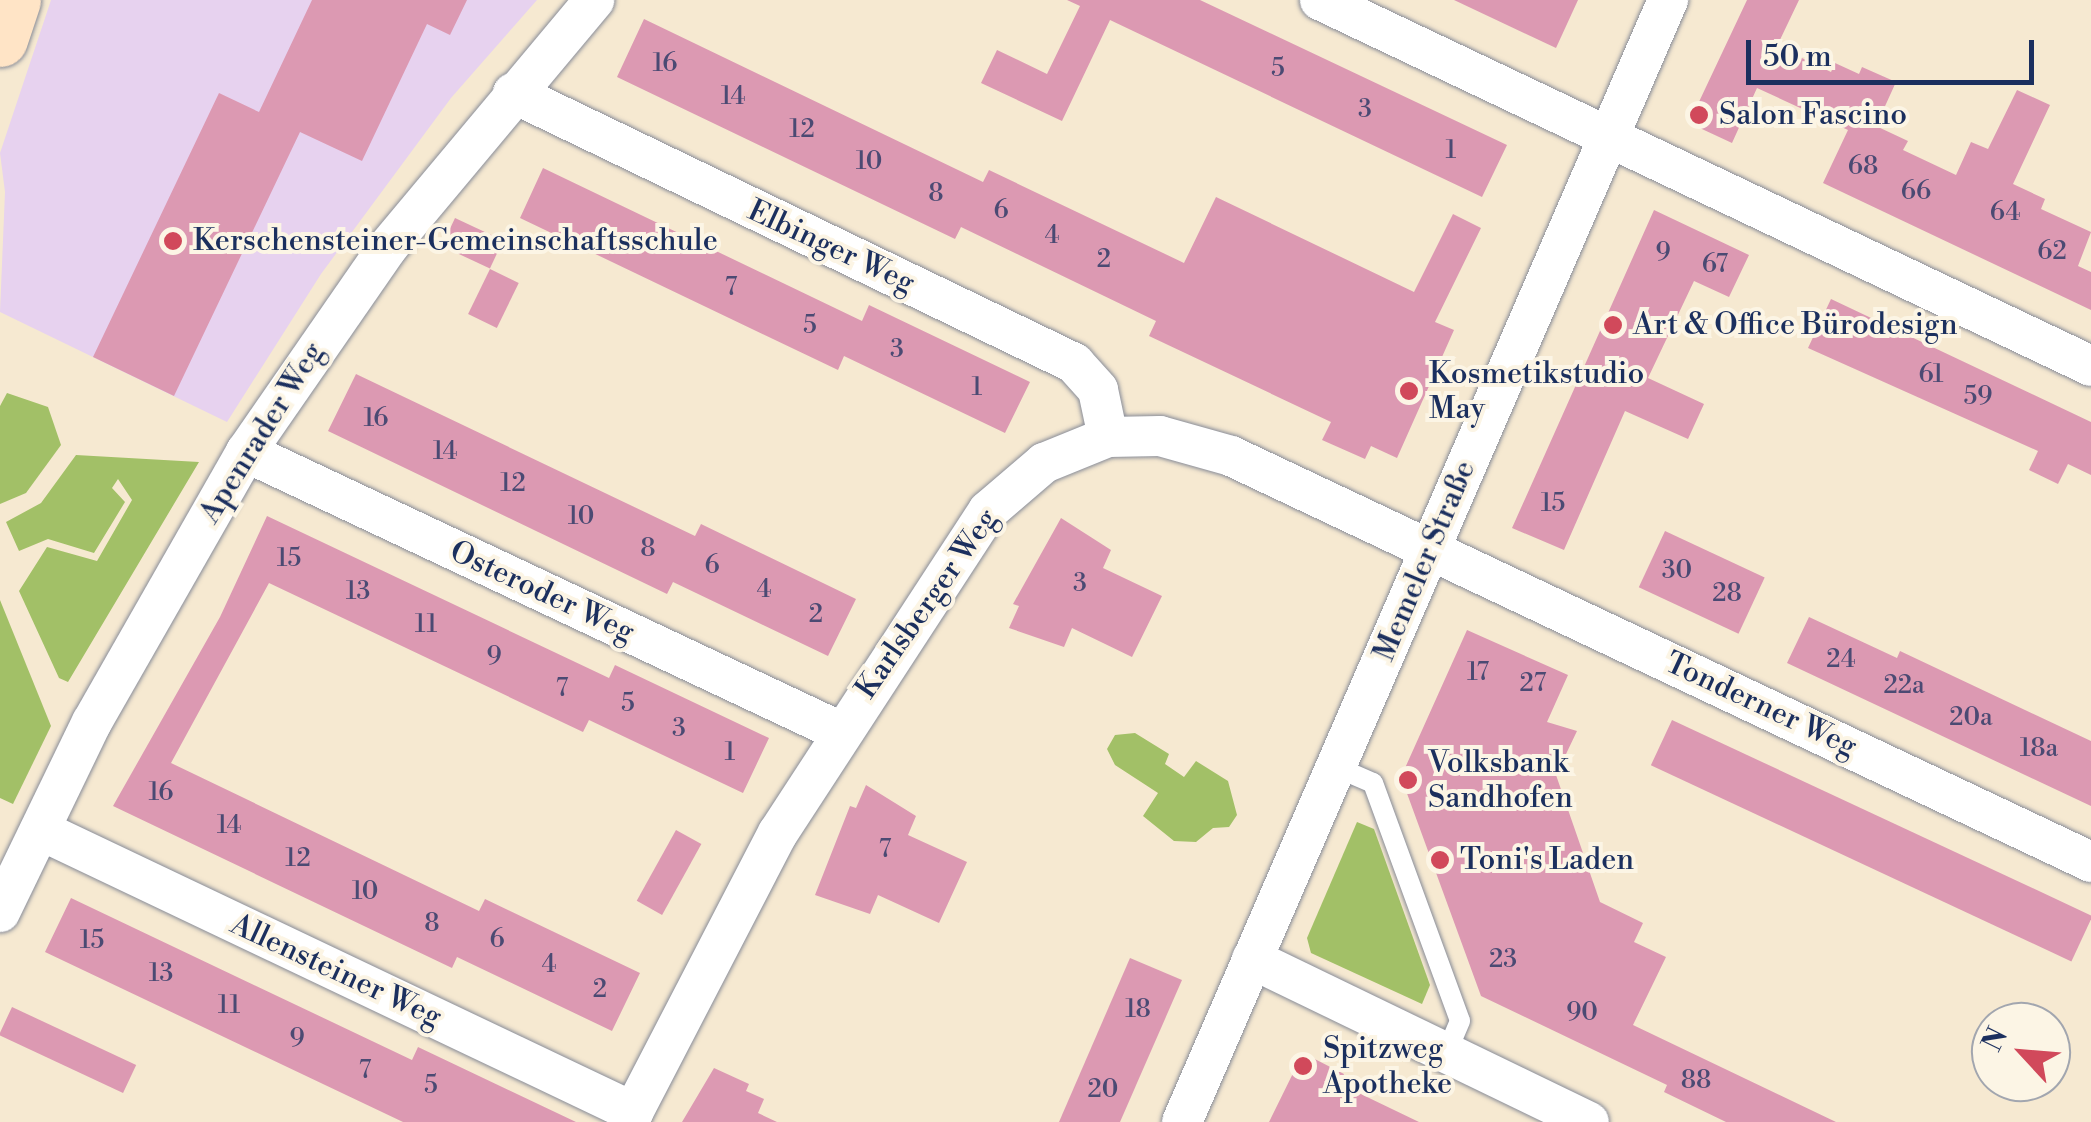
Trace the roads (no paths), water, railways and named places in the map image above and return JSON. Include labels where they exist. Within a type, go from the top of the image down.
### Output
[{"type":"street","points":[[0,39],[13,0]]},
{"type":"street","name":"Apenrader Weg","points":[[0,912],[99,710],[246,452],[386,248],[512,93],[594,0]]},
{"type":"street","points":[[1320,0],[2091,366]]},
{"type":"street","name":"Memeler Straße","points":[[1182,1122],[1668,0]]},
{"type":"street","name":"Elbinger Weg","points":[[512,93],[1074,363],[1098,390],[1108,437]]},
{"type":"street","name":"Karlsberger Weg","points":[[631,1117],[707,961],[838,732],[988,510],[1044,464],[1108,437],[1160,436],[1231,456],[1431,547]]},
{"type":"street","name":"Osteroder Weg","points":[[246,452],[838,732]]},
{"type":"street","name":"Tonderner Weg","points":[[1431,547],[2091,862]]},
{"type":"street","name":"Allensteiner Weg","points":[[40,830],[631,1117]]},
{"type":"street","points":[[1252,959],[1589,1122]]},
{"type":"lane","points":[[1336,767],[1373,783],[1460,1021],[1446,1054]]},
{"type":"place","name":"Salon Fascino","points":[[1699,115]]},
{"type":"place","name":"Kerschensteiner-Gemeinschaftsschule","points":[[173,241]]},
{"type":"place","name":"Art & Office Bürodesign","points":[[1613,325]]},
{"type":"place","name":"Kosmetikstudio May","points":[[1409,391]]},
{"type":"place","name":"Volksbank Sandhofen","points":[[1408,780]]},
{"type":"place","name":"Toni's Laden","points":[[1440,860]]},
{"type":"place","name":"Spitzweg Apotheke","points":[[1303,1066]]}]
